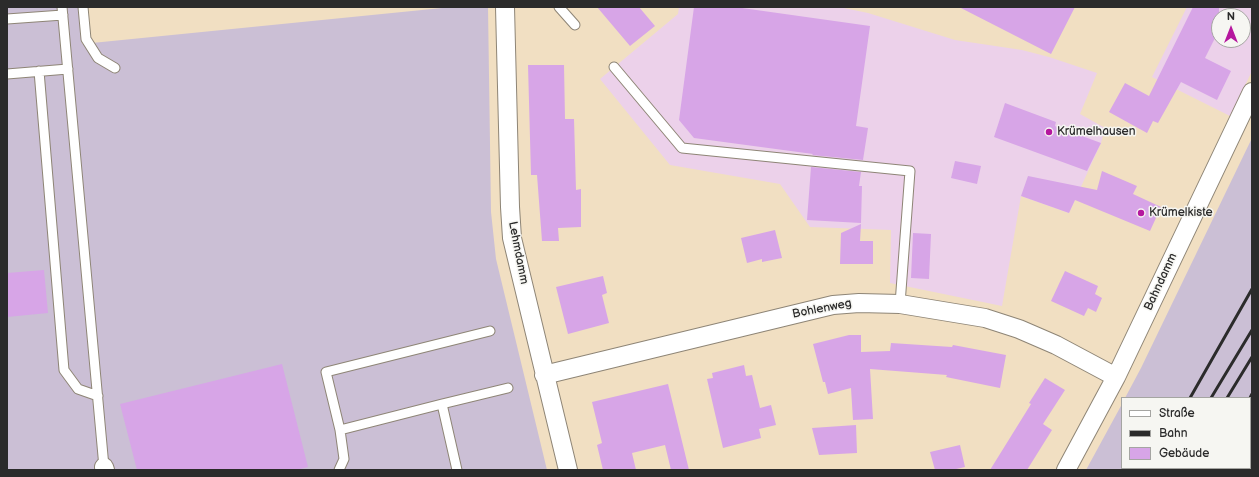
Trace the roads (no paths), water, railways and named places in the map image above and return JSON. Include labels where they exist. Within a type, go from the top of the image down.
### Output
[{"type":"street","name":"Lehmdamm","points":[[505,7],[512,238],[568,470]]},
{"type":"street","name":"Bahndamm","points":[[1066,470],[1116,377],[1252,92]]},
{"type":"street","name":"Bohlenweg","points":[[544,375],[833,305],[859,303],[900,304],[985,318],[1020,329],[1056,345],[1116,377]]},
{"type":"lane","points":[[83,7],[86,39],[98,58],[115,68]]},
{"type":"lane","points":[[559,7],[575,25]]},
{"type":"lane","points":[[7,19],[63,11],[104,469]]},
{"type":"lane","points":[[614,67],[682,148],[910,171],[900,304]]},
{"type":"lane","points":[[7,74],[68,69]]},
{"type":"lane","points":[[39,71],[64,370],[78,389],[98,396]]},
{"type":"lane","points":[[338,470],[344,459],[340,430],[326,372],[490,331]]},
{"type":"lane","points":[[340,430],[508,388]]},
{"type":"lane","points":[[442,404],[457,470]]},
{"type":"railway","points":[[1191,397],[1252,289]]},
{"type":"railway","points":[[1212,397],[1252,330]]},
{"type":"railway","points":[[1228,397],[1252,357]]},
{"type":"place","name":"Krümelhausen","points":[[1049,132]]},
{"type":"place","name":"Krümelkiste","points":[[1141,213]]}]
